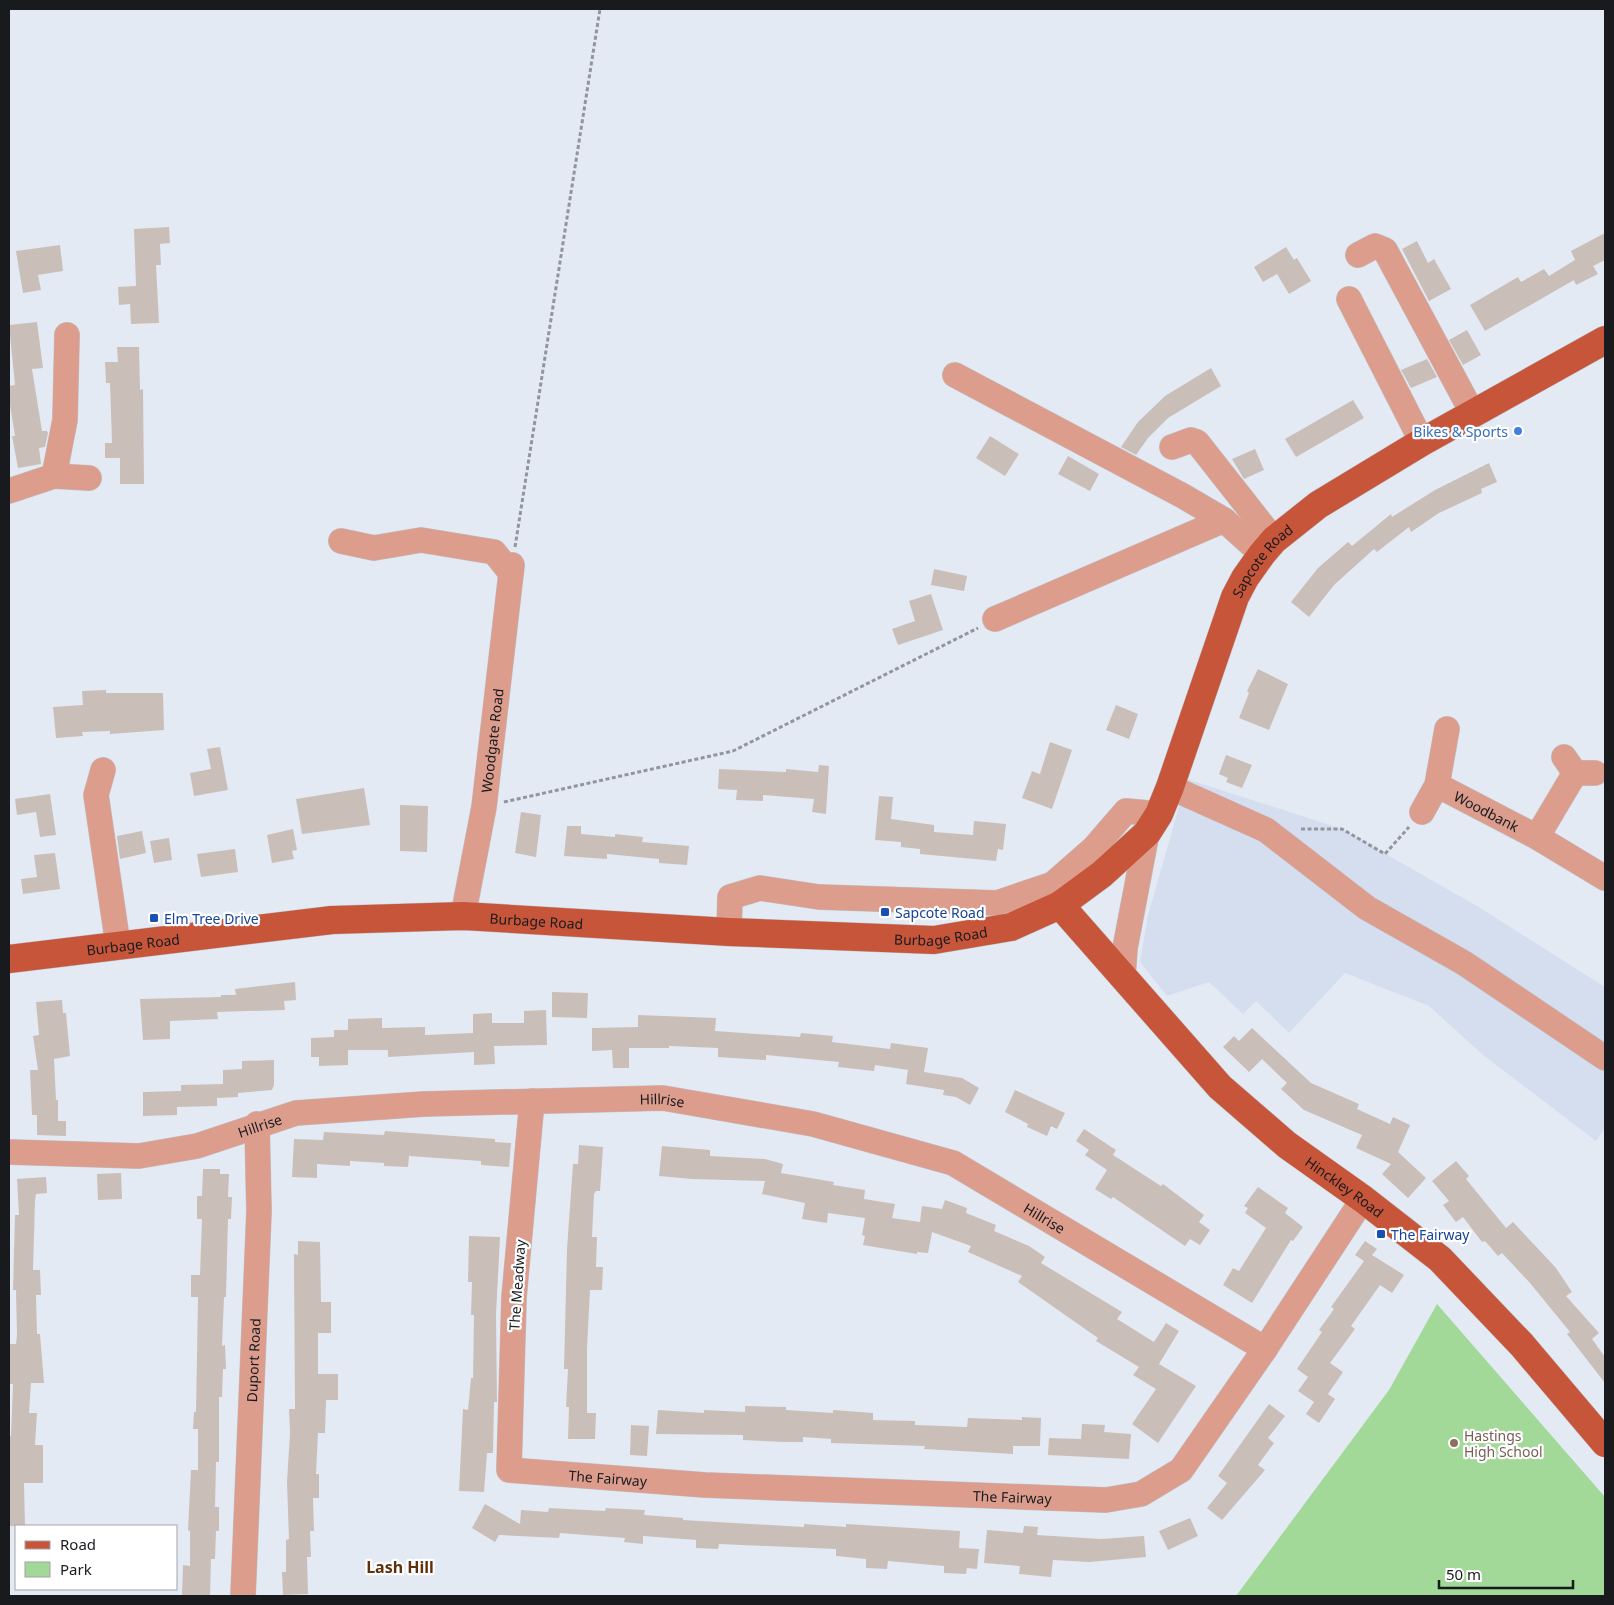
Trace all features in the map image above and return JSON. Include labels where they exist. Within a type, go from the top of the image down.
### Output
[{"type":"main road","name":"Sapcote Road","points":[[1060,905],[1102,874],[1153,824],[1170,787],[1236,598],[1245,578],[1268,547],[1318,505],[1422,442],[1605,340]]},
{"type":"main road","name":"Burbage Road","points":[[9,959],[332,920],[463,916],[729,932],[934,940],[1011,927],[1060,905]]},
{"type":"main road","name":"Hinckley Road","points":[[1060,905],[1220,1087],[1287,1145],[1363,1199],[1440,1259],[1522,1345],[1605,1443]]},
{"type":"street","points":[[1358,255],[1375,246],[1385,250],[1473,414]]},
{"type":"street","points":[[1349,299],[1422,442]]},
{"type":"street","points":[[54,476],[65,420],[67,336]]},
{"type":"street","points":[[955,375],[1224,520],[1268,547]]},
{"type":"street","points":[[1172,447],[1191,440],[1197,442],[1268,547]]},
{"type":"street","points":[[9,490],[54,476],[89,478]]},
{"type":"street","points":[[995,619],[1224,520]]},
{"type":"street","points":[[341,542],[374,548],[421,540],[494,552],[512,569]]},
{"type":"street","name":"Woodgate Road","points":[[463,916],[484,807],[512,569]]},
{"type":"street","points":[[1422,812],[1437,785],[1447,729]]},
{"type":"street","name":"Woodbank","points":[[1537,836],[1578,768]]},
{"type":"street","points":[[103,770],[96,795],[118,945]]},
{"type":"street","name":"Woodbank","points":[[1437,785],[1537,836],[1605,878]]},
{"type":"street","points":[[1170,787],[1266,830],[1367,908],[1464,963],[1605,1058]]},
{"type":"street","points":[[729,932],[730,897],[760,888],[819,897],[997,903],[1053,884],[1094,848],[1126,811],[1153,824],[1125,948],[1123,976]]},
{"type":"street","name":"Hillrise","points":[[9,1152],[139,1156],[197,1146],[296,1112],[424,1104],[663,1098],[813,1124],[953,1163],[1265,1349]]},
{"type":"street","name":"The Meadway","points":[[509,1470],[514,1297],[532,1101]]},
{"type":"street","name":"Duport Road","points":[[243,1596],[259,1221],[257,1124]]},
{"type":"street","name":"The Fairway","points":[[509,1470],[705,1485],[1106,1500],[1141,1494],[1181,1470],[1265,1349],[1363,1199]]},
{"type":"path","points":[[512,569],[600,9]]},
{"type":"path","points":[[484,807],[733,751],[995,619]]},
{"type":"path","points":[[1266,830],[1342,829],[1385,854],[1422,812]]},
{"type":"shaded area","points":[[1187,779],[1342,829],[1477,906],[1605,987],[1605,1128],[1596,1141],[1483,1055],[1429,1006],[1345,973],[1289,1033],[1256,1001],[1243,1014],[1209,982],[1167,996],[1140,962],[1148,915]]},
{"type":"green space","name":"Hastings High School","points":[[1437,1304],[1605,1497],[1605,1596],[1236,1596],[1389,1390]]},
{"type":"building","points":[[169,227],[170,243],[160,244],[161,265],[156,265],[159,323],[131,324],[130,304],[119,305],[118,287],[136,286],[134,229]]},
{"type":"building","points":[[1605,233],[1605,260],[1593,266],[1598,274],[1576,285],[1574,280],[1485,331],[1470,305],[1518,277],[1521,282],[1544,269],[1549,276],[1575,260],[1571,251]]},
{"type":"building","points":[[1417,241],[1428,263],[1434,259],[1451,289],[1429,301],[1402,249]]},
{"type":"building","points":[[60,245],[63,271],[38,275],[41,290],[23,293],[16,251]]},
{"type":"building","points":[[1286,247],[1294,260],[1297,258],[1311,281],[1289,294],[1277,274],[1263,282],[1254,267]]},
{"type":"building","points":[[37,322],[43,368],[32,369],[42,431],[47,431],[48,433],[45,447],[39,448],[41,464],[18,468],[12,436],[15,436],[9,399],[9,386],[15,385],[9,325]]},
{"type":"building","points":[[1467,330],[1481,355],[1463,365],[1449,340]]},
{"type":"building","points":[[117,347],[139,347],[140,390],[143,389],[144,484],[120,484],[120,458],[105,458],[105,443],[112,443],[110,383],[106,383],[105,362],[118,362]]},
{"type":"building","points":[[1427,359],[1437,377],[1411,388],[1401,370]]},
{"type":"building","points":[[1211,368],[1221,386],[1168,418],[1148,438],[1136,455],[1121,447],[1138,422],[1165,396]]},
{"type":"building","points":[[1353,400],[1364,418],[1296,457],[1285,439]]},
{"type":"building","points":[[990,436],[1019,454],[1005,476],[976,458]]},
{"type":"building","points":[[1255,449],[1264,470],[1244,479],[1232,459]]},
{"type":"building","points":[[1068,456],[1099,474],[1090,491],[1058,474]]},
{"type":"building","points":[[1489,463],[1497,482],[1481,489],[1482,493],[1439,513],[1411,532],[1409,527],[1377,552],[1374,549],[1334,585],[1309,617],[1291,602],[1318,568],[1348,542],[1352,546],[1391,514],[1392,517],[1435,490]]},
{"type":"building","points":[[934,569],[967,576],[964,591],[931,585]]},
{"type":"building","points":[[931,594],[943,630],[898,645],[892,629],[915,621],[909,601]]},
{"type":"building","points":[[1258,669],[1288,684],[1269,730],[1239,718],[1249,693],[1247,691]]},
{"type":"building","points":[[106,690],[106,693],[163,693],[164,730],[110,734],[110,731],[82,732],[83,736],[56,738],[53,707],[83,705],[82,691]]},
{"type":"building","points":[[1116,705],[1138,714],[1129,739],[1106,730]]},
{"type":"building","points":[[1050,742],[1072,750],[1052,809],[1022,798],[1032,771],[1040,774]]},
{"type":"building","points":[[220,747],[228,790],[194,796],[190,773],[211,769],[207,749]]},
{"type":"building","points":[[1226,755],[1252,765],[1242,788],[1226,782],[1228,778],[1219,774]]},
{"type":"building","points":[[819,765],[829,766],[826,814],[812,812],[814,799],[763,795],[763,801],[736,800],[737,790],[718,789],[719,769],[786,772],[786,769],[818,772]]},
{"type":"building","points":[[364,788],[370,825],[302,834],[296,799]]},
{"type":"building","points":[[50,794],[56,835],[40,837],[36,812],[17,815],[15,799]]},
{"type":"building","points":[[879,796],[893,797],[891,819],[934,825],[934,832],[973,835],[974,821],[1006,824],[1003,850],[998,849],[996,861],[920,854],[920,849],[901,847],[901,842],[875,840]]},
{"type":"building","points":[[400,805],[428,806],[427,852],[400,851]]},
{"type":"building","points":[[521,812],[541,815],[536,857],[515,853]]},
{"type":"building","points":[[567,826],[581,826],[581,834],[615,837],[615,834],[643,837],[642,842],[689,846],[687,865],[659,863],[659,859],[607,854],[607,859],[564,856]]},
{"type":"building","points":[[293,829],[297,850],[292,851],[294,859],[272,863],[267,835]]},
{"type":"building","points":[[142,831],[146,853],[120,859],[117,836]]},
{"type":"building","points":[[169,838],[172,860],[154,863],[150,841]]},
{"type":"building","points":[[235,849],[238,872],[201,877],[197,854]]},
{"type":"building","points":[[55,853],[60,889],[23,894],[21,879],[37,877],[34,855]]},
{"type":"building","points":[[295,982],[296,1000],[284,1001],[285,1010],[217,1012],[218,1019],[170,1021],[170,1039],[143,1040],[140,999],[221,997],[221,995],[236,995],[235,989]]},
{"type":"building","points":[[552,992],[588,993],[587,1018],[552,1017]]},
{"type":"building","points":[[62,1000],[63,1013],[66,1013],[70,1056],[54,1059],[58,1121],[66,1121],[66,1136],[37,1135],[37,1115],[32,1115],[30,1070],[38,1070],[33,1036],[39,1035],[36,1002]]},
{"type":"building","points":[[546,1010],[547,1045],[494,1046],[495,1064],[474,1065],[474,1052],[388,1057],[388,1050],[348,1050],[348,1065],[319,1066],[319,1057],[311,1057],[311,1038],[334,1037],[334,1030],[348,1030],[348,1019],[382,1018],[382,1028],[425,1027],[425,1035],[473,1033],[473,1014],[492,1013],[492,1023],[524,1023],[524,1011]]},
{"type":"building","points":[[638,1015],[716,1018],[715,1031],[800,1037],[801,1033],[833,1036],[832,1042],[890,1049],[891,1043],[928,1048],[924,1072],[962,1078],[979,1088],[970,1105],[956,1097],[943,1095],[944,1090],[906,1084],[908,1070],[875,1065],[874,1071],[838,1067],[839,1062],[766,1055],[766,1060],[718,1057],[718,1048],[669,1046],[669,1048],[629,1048],[629,1068],[613,1068],[612,1050],[592,1051],[592,1028],[638,1027]]},
{"type":"building","points":[[1252,1028],[1311,1083],[1359,1104],[1357,1109],[1390,1124],[1393,1117],[1410,1125],[1398,1152],[1426,1178],[1408,1198],[1382,1174],[1391,1164],[1356,1148],[1362,1135],[1304,1110],[1281,1089],[1287,1083],[1262,1059],[1249,1072],[1223,1047],[1234,1036],[1239,1041]]},
{"type":"building","points":[[274,1060],[274,1085],[272,1090],[238,1093],[238,1097],[217,1098],[217,1106],[177,1107],[177,1115],[143,1116],[143,1092],[181,1091],[181,1085],[223,1084],[223,1070],[242,1069],[242,1061]]},
{"type":"building","points":[[1015,1090],[1065,1113],[1057,1129],[1051,1126],[1047,1136],[1027,1127],[1028,1124],[1005,1112]]},
{"type":"building","points":[[1084,1129],[1116,1150],[1113,1155],[1161,1186],[1163,1184],[1204,1215],[1199,1222],[1210,1230],[1200,1245],[1190,1239],[1185,1246],[1113,1197],[1111,1199],[1095,1189],[1107,1170],[1085,1155],[1089,1150],[1076,1141]]},
{"type":"building","points":[[385,1131],[495,1139],[495,1142],[511,1143],[509,1167],[481,1165],[481,1161],[409,1156],[408,1167],[384,1166],[384,1163],[350,1161],[350,1166],[317,1164],[317,1178],[292,1177],[294,1139],[323,1140],[324,1132],[384,1135]]},
{"type":"building","points":[[579,1145],[603,1147],[600,1191],[596,1191],[594,1194],[592,1237],[597,1237],[596,1267],[603,1267],[602,1290],[590,1290],[587,1348],[587,1413],[596,1413],[595,1439],[568,1439],[569,1407],[566,1407],[568,1369],[564,1369],[567,1249],[573,1164],[578,1164]]},
{"type":"building","points":[[662,1146],[710,1150],[710,1156],[765,1159],[783,1164],[781,1173],[834,1182],[833,1185],[865,1190],[864,1199],[895,1204],[892,1218],[920,1222],[922,1206],[942,1209],[945,1200],[967,1208],[966,1213],[996,1225],[994,1231],[1029,1246],[1045,1257],[1041,1263],[1122,1312],[1117,1319],[1154,1342],[1166,1323],[1179,1331],[1159,1364],[1196,1386],[1158,1443],[1132,1424],[1156,1389],[1133,1375],[1139,1367],[1096,1341],[1098,1338],[1018,1282],[1022,1276],[968,1252],[971,1246],[932,1232],[928,1253],[917,1252],[917,1254],[863,1245],[865,1236],[862,1235],[865,1218],[828,1213],[827,1223],[802,1219],[805,1203],[762,1194],[765,1181],[659,1176]]},
{"type":"building","points":[[1456,1161],[1469,1176],[1466,1179],[1506,1228],[1513,1222],[1556,1268],[1572,1292],[1566,1296],[1599,1333],[1592,1339],[1605,1357],[1605,1383],[1567,1334],[1570,1332],[1530,1283],[1502,1253],[1498,1256],[1485,1241],[1482,1242],[1463,1217],[1456,1222],[1443,1205],[1449,1201],[1432,1181]]},
{"type":"building","points":[[203,1169],[220,1169],[220,1174],[229,1174],[228,1197],[232,1197],[231,1219],[228,1219],[226,1297],[224,1297],[222,1346],[225,1345],[226,1369],[223,1369],[222,1397],[219,1397],[219,1462],[216,1462],[215,1507],[219,1507],[219,1531],[216,1531],[215,1559],[211,1559],[210,1596],[182,1595],[183,1565],[190,1566],[190,1531],[188,1530],[191,1470],[198,1470],[198,1429],[193,1429],[194,1412],[196,1412],[198,1297],[191,1297],[191,1275],[200,1275],[202,1219],[197,1219],[197,1196],[202,1196]]},
{"type":"building","points":[[121,1173],[122,1199],[98,1200],[97,1174]]},
{"type":"building","points":[[46,1177],[47,1193],[36,1194],[35,1201],[33,1270],[40,1270],[41,1295],[36,1295],[37,1334],[40,1334],[44,1383],[31,1383],[29,1413],[37,1413],[35,1445],[43,1445],[43,1483],[24,1483],[25,1525],[9,1526],[9,1436],[11,1436],[13,1384],[10,1384],[10,1344],[16,1344],[17,1335],[16,1290],[13,1290],[15,1215],[19,1215],[17,1179]]},
{"type":"building","points":[[1258,1187],[1288,1208],[1285,1213],[1303,1227],[1293,1241],[1291,1240],[1252,1303],[1223,1285],[1233,1268],[1239,1271],[1266,1228],[1245,1213],[1248,1208],[1244,1206]]},
{"type":"building","points":[[469,1236],[500,1237],[496,1315],[497,1402],[494,1402],[493,1453],[487,1453],[484,1492],[459,1491],[463,1409],[468,1410],[471,1378],[473,1378],[474,1315],[471,1315],[472,1282],[468,1282]]},
{"type":"building","points":[[298,1241],[320,1242],[321,1302],[331,1302],[331,1333],[318,1333],[318,1374],[338,1374],[338,1400],[326,1400],[325,1433],[318,1433],[316,1474],[319,1474],[319,1498],[313,1498],[314,1531],[310,1531],[311,1557],[307,1557],[308,1594],[283,1595],[282,1572],[286,1572],[286,1540],[289,1539],[287,1482],[290,1433],[289,1409],[295,1409],[294,1254],[298,1255]]},
{"type":"building","points":[[1365,1241],[1377,1249],[1372,1255],[1404,1275],[1392,1293],[1380,1285],[1351,1326],[1355,1329],[1330,1363],[1343,1372],[1328,1394],[1335,1399],[1319,1423],[1306,1414],[1314,1402],[1298,1391],[1308,1377],[1297,1369],[1322,1332],[1319,1330],[1334,1309],[1331,1307],[1364,1261],[1355,1255]]},
{"type":"building","points":[[1269,1404],[1285,1416],[1268,1438],[1274,1443],[1258,1465],[1265,1470],[1222,1520],[1207,1508],[1227,1483],[1218,1476]]},
{"type":"building","points":[[745,1406],[786,1407],[786,1410],[833,1413],[833,1410],[873,1413],[873,1420],[915,1421],[915,1425],[967,1427],[968,1418],[1022,1420],[1022,1417],[1041,1418],[1040,1446],[1013,1446],[1013,1454],[924,1449],[925,1446],[831,1443],[831,1439],[803,1437],[803,1442],[785,1442],[743,1440],[743,1435],[656,1434],[658,1410],[704,1413],[704,1410],[745,1412]]},
{"type":"building","points":[[1082,1424],[1105,1425],[1104,1432],[1131,1434],[1129,1459],[1048,1455],[1049,1438],[1081,1439]]},
{"type":"building","points":[[631,1425],[649,1426],[647,1456],[630,1455]]},
{"type":"building","points":[[485,1504],[520,1524],[521,1510],[548,1512],[549,1508],[605,1511],[606,1508],[645,1510],[644,1515],[683,1518],[683,1520],[804,1527],[804,1524],[846,1527],[846,1524],[960,1531],[959,1548],[979,1549],[977,1569],[967,1568],[966,1574],[944,1573],[944,1566],[888,1561],[887,1569],[866,1568],[866,1559],[836,1556],[836,1549],[719,1544],[718,1549],[696,1548],[696,1540],[643,1536],[643,1544],[624,1542],[625,1538],[560,1533],[559,1538],[499,1535],[495,1542],[472,1528]]},
{"type":"building","points":[[1190,1518],[1198,1536],[1168,1550],[1159,1531]]},
{"type":"building","points":[[1024,1526],[1038,1527],[1037,1535],[1101,1539],[1144,1536],[1146,1557],[1089,1562],[1053,1560],[1051,1577],[1019,1574],[1020,1566],[984,1563],[987,1530],[1023,1533]]},
{"type":"place","name":"Bikes & Sports","points":[[1518,431]]},
{"type":"place","name":"Sapcote Road","points":[[885,912]]},
{"type":"place","name":"Elm Tree Drive","points":[[154,918]]},
{"type":"place","name":"The Fairway","points":[[1381,1234]]},
{"type":"place","name":"Hastings High School","points":[[1454,1443]]},
{"type":"district","name":"Lash Hill","points":[[400,1567]]}]
